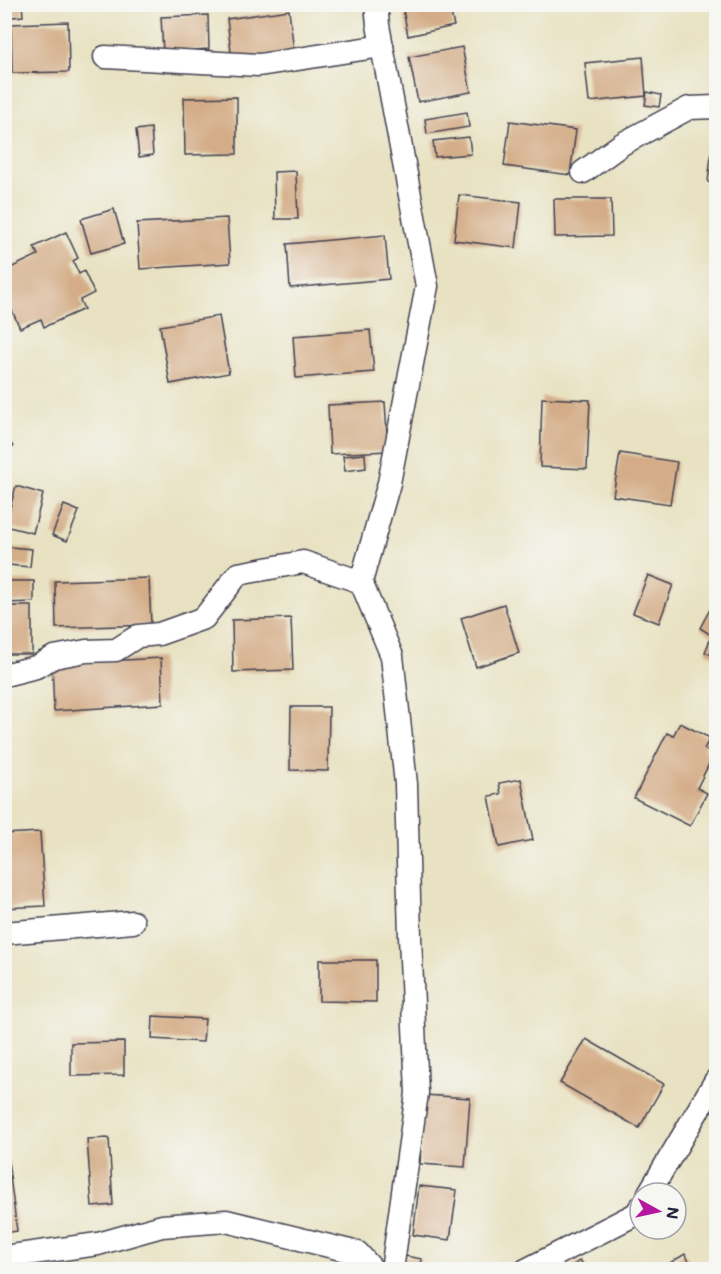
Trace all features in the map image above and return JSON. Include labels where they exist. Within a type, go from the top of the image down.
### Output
[{"type":"street","points":[[376,4],[381,46],[428,286],[389,483],[361,582],[392,656],[406,784],[417,1093],[392,1269]]},
{"type":"street","points":[[105,57],[259,65],[381,46]]},
{"type":"street","points":[[583,172],[622,144],[689,108],[717,107]]},
{"type":"street","points":[[4,675],[36,667],[54,657],[86,651],[116,650],[138,636],[159,634],[204,618],[238,574],[303,562],[361,582]]},
{"type":"street","points":[[4,933],[133,922]]},
{"type":"street","points":[[656,1181],[717,1080]]},
{"type":"street","points":[[526,1269],[628,1218]]},
{"type":"street","points":[[4,1257],[98,1244],[162,1226],[226,1221],[358,1253],[373,1269]]},
{"type":"building","points":[[4,4],[22,4],[23,16],[4,18]]},
{"type":"building","points":[[402,4],[449,4],[454,26],[408,36]]},
{"type":"building","points":[[289,10],[294,52],[232,60],[227,19]]},
{"type":"building","points":[[208,15],[209,49],[163,52],[161,17]]},
{"type":"building","points":[[68,22],[69,72],[12,73],[11,24]]},
{"type":"building","points":[[462,47],[471,92],[418,102],[409,57]]},
{"type":"building","points":[[643,57],[646,96],[589,102],[585,63]]},
{"type":"building","points":[[647,92],[661,95],[659,107],[645,105]]},
{"type":"building","points":[[237,97],[237,154],[185,155],[184,98]]},
{"type":"building","points":[[467,112],[469,127],[427,134],[425,119]]},
{"type":"building","points":[[510,121],[576,130],[570,175],[504,166]]},
{"type":"building","points":[[151,128],[153,155],[139,157],[136,130]]},
{"type":"building","points":[[469,137],[471,154],[435,157],[433,141]]},
{"type":"building","points":[[713,138],[716,138],[716,183],[708,182]]},
{"type":"building","points":[[296,171],[298,219],[275,219],[274,172]]},
{"type":"building","points":[[459,195],[521,202],[516,248],[454,240]]},
{"type":"building","points":[[554,199],[611,199],[612,236],[555,237]]},
{"type":"building","points":[[114,209],[124,244],[91,253],[81,219]]},
{"type":"building","points":[[227,218],[230,263],[140,269],[137,223]]},
{"type":"building","points":[[66,232],[78,258],[73,261],[79,274],[84,271],[94,293],[80,300],[84,309],[44,327],[41,319],[20,328],[4,293],[4,271],[38,255],[34,247]]},
{"type":"building","points":[[385,235],[389,279],[290,288],[287,244]]},
{"type":"building","points":[[219,316],[229,373],[170,384],[160,326]]},
{"type":"building","points":[[370,330],[374,372],[296,378],[293,336]]},
{"type":"building","points":[[542,398],[590,400],[587,469],[540,467]]},
{"type":"building","points":[[385,402],[388,451],[330,454],[328,405]]},
{"type":"building","points":[[4,431],[13,447],[4,452]]},
{"type":"building","points":[[620,453],[677,462],[670,504],[613,496]]},
{"type":"building","points":[[365,454],[366,468],[345,471],[343,456]]},
{"type":"building","points":[[16,486],[43,494],[33,533],[5,526]]},
{"type":"building","points":[[64,505],[79,511],[67,541],[52,535]]},
{"type":"building","points":[[10,547],[32,549],[30,567],[8,565]]},
{"type":"building","points":[[648,575],[673,585],[659,623],[633,613]]},
{"type":"building","points":[[149,578],[151,625],[56,628],[55,581]]},
{"type":"building","points":[[4,581],[34,581],[34,602],[4,603]]},
{"type":"building","points":[[716,598],[716,638],[700,628]]},
{"type":"building","points":[[504,604],[519,653],[476,667],[461,618]]},
{"type":"building","points":[[4,606],[32,606],[32,654],[4,654]]},
{"type":"building","points":[[291,618],[293,670],[233,672],[232,620]]},
{"type":"building","points":[[710,640],[716,643],[716,657],[705,652]]},
{"type":"building","points":[[161,658],[163,704],[54,711],[52,664]]},
{"type":"building","points":[[291,707],[329,707],[328,771],[290,770]]},
{"type":"building","points":[[680,723],[710,738],[704,749],[714,754],[697,788],[707,793],[690,826],[634,798],[667,733],[673,736]]},
{"type":"building","points":[[521,779],[533,840],[499,847],[489,796],[501,794],[499,783]]},
{"type":"building","points":[[40,832],[45,906],[4,908],[4,834]]},
{"type":"building","points":[[319,960],[376,960],[376,1002],[319,1001]]},
{"type":"building","points":[[153,1016],[205,1019],[203,1042],[152,1039]]},
{"type":"building","points":[[586,1039],[664,1084],[639,1128],[560,1083]]},
{"type":"building","points":[[124,1042],[124,1075],[71,1076],[71,1043]]},
{"type":"building","points":[[424,1095],[470,1098],[465,1167],[420,1164]]},
{"type":"building","points":[[109,1138],[113,1205],[92,1207],[87,1139]]},
{"type":"building","points":[[8,1160],[17,1231],[4,1233],[4,1161]]},
{"type":"building","points":[[419,1186],[457,1190],[450,1240],[413,1235]]},
{"type":"building","points":[[685,1254],[694,1270],[658,1270]]},
{"type":"building","points":[[405,1256],[422,1259],[420,1270],[403,1270]]},
{"type":"building","points":[[580,1260],[587,1270],[568,1270]]}]
